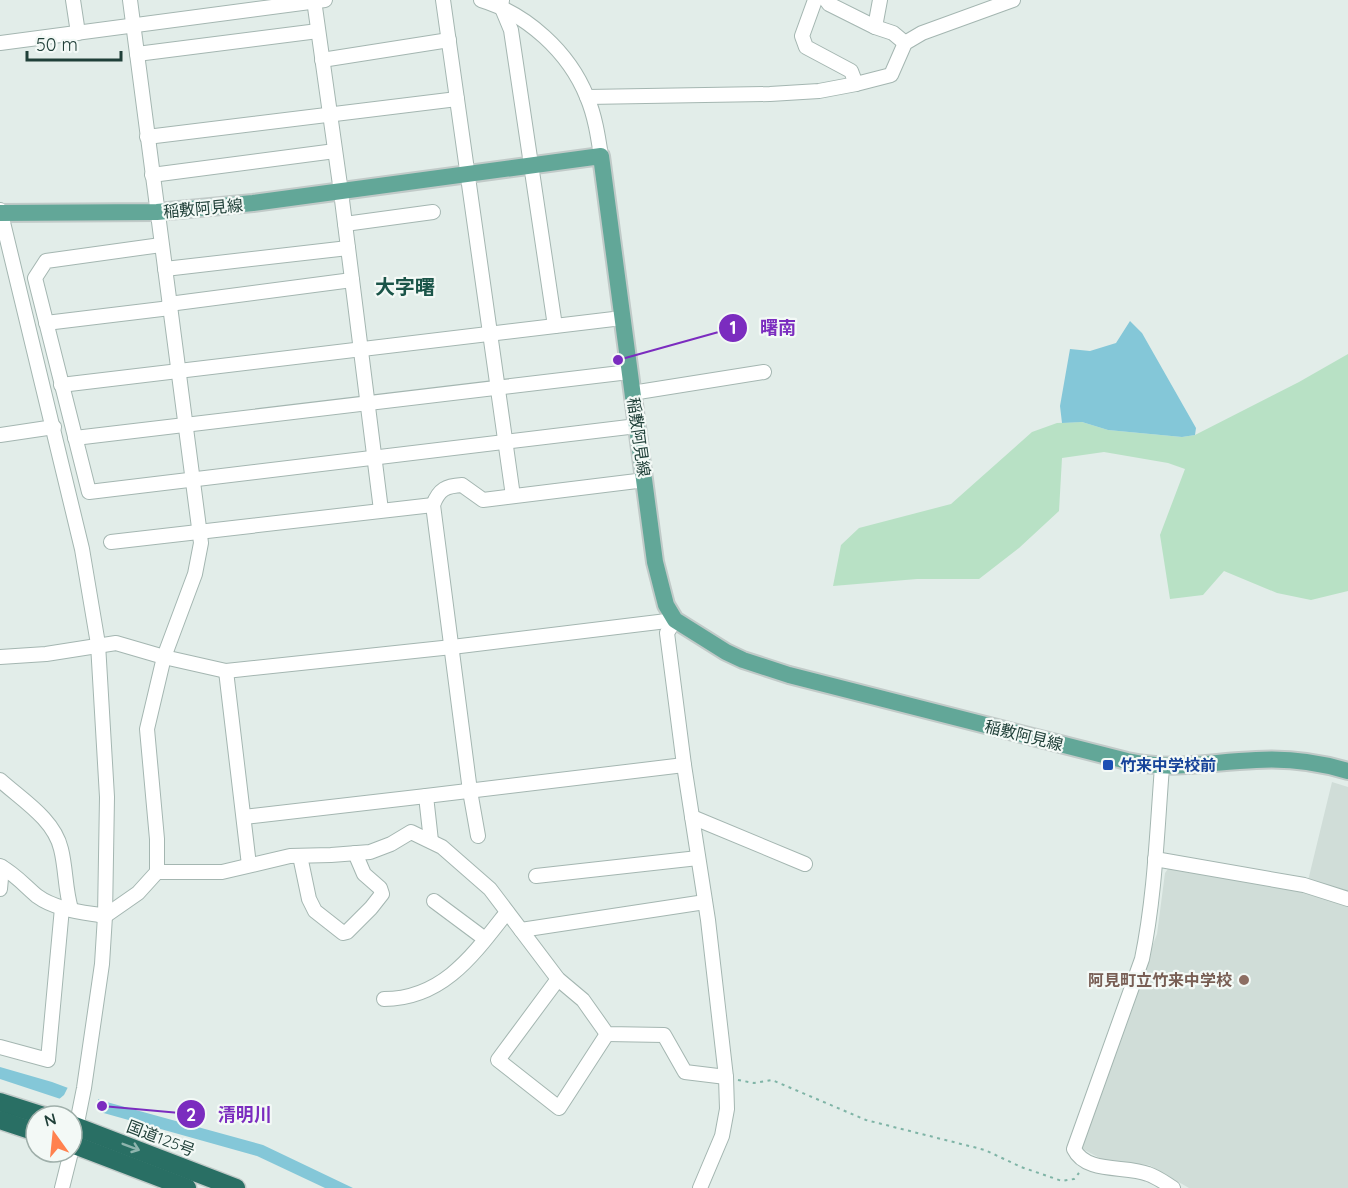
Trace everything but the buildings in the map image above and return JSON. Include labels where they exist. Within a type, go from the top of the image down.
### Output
[{"type":"highway","points":[[0,1102],[24,1110]]},
{"type":"highway","points":[[0,1120],[24,1128]]},
{"type":"highway","name":"国道125号","points":[[84,1140],[236,1188]]},
{"type":"highway","points":[[84,1142],[186,1188]]},
{"type":"main road","name":"稲敷阿見線","points":[[0,212],[157,212],[341,192],[601,156],[660,585],[666,605],[675,620],[726,652],[789,675],[1127,761],[1162,767],[1286,759],[1348,771]]},
{"type":"street","points":[[73,0],[78,33]]},
{"type":"street","points":[[0,889],[1,867],[18,877],[39,897],[66,909],[105,916],[138,892],[157,872],[157,840],[147,729],[164,657],[195,574],[201,543],[130,0]]},
{"type":"street","points":[[443,0],[513,496]]},
{"type":"street","points":[[481,0],[502,3],[527,21],[549,42],[579,80],[597,129],[601,156]]},
{"type":"street","points":[[815,0],[802,36],[806,47],[851,71],[856,84]]},
{"type":"street","points":[[826,0],[829,4],[875,27],[893,33],[905,43]]},
{"type":"street","points":[[875,27],[880,0]]},
{"type":"street","points":[[587,97],[770,94],[819,91],[856,84],[891,75],[905,43],[922,33],[988,4],[1013,0]]},
{"type":"street","points":[[0,43],[318,1],[318,30],[376,458],[381,510]]},
{"type":"street","points":[[502,3],[511,30],[555,326]]},
{"type":"street","points":[[137,54],[318,30]]},
{"type":"street","points":[[322,60],[449,40]]},
{"type":"street","points":[[147,137],[457,99]]},
{"type":"street","points":[[152,175],[335,151]]},
{"type":"street","points":[[0,212],[82,549],[98,644],[107,797],[105,916],[102,964],[81,1104]]},
{"type":"street","points":[[345,224],[432,212]]},
{"type":"street","points":[[161,245],[46,261],[35,278],[89,492],[637,426]]},
{"type":"street","points":[[165,269],[348,248]]},
{"type":"street","points":[[46,323],[352,280]]},
{"type":"street","points":[[61,385],[622,318]]},
{"type":"street","points":[[75,438],[629,372]]},
{"type":"street","points":[[632,393],[764,372]]},
{"type":"street","points":[[0,435],[54,427]]},
{"type":"street","points":[[478,836],[433,505],[438,493],[448,486],[462,485],[483,500],[645,480]]},
{"type":"street","points":[[111,542],[433,505]]},
{"type":"street","points":[[0,657],[46,654],[98,644],[116,643],[226,671],[675,620]]},
{"type":"street","points":[[675,620],[667,633],[705,902],[726,1077],[727,1109],[722,1136],[700,1188]]},
{"type":"street","points":[[226,671],[249,865]]},
{"type":"street","points":[[244,817],[684,765]]},
{"type":"street","points":[[1162,767],[1148,933],[1142,959],[1074,1149],[1077,1155],[1095,1165],[1147,1173],[1173,1188]]},
{"type":"street","points":[[0,780],[50,824],[62,853],[66,891],[66,909],[48,1060],[0,1047]]},
{"type":"street","points":[[426,796],[431,842]]},
{"type":"street","points":[[692,817],[805,864]]},
{"type":"street","points":[[157,872],[222,872],[290,856],[370,852],[391,844],[411,832],[442,847],[490,889],[558,979],[583,1000],[607,1034]]},
{"type":"street","points":[[300,856],[309,898],[315,911],[343,933],[347,932],[371,908],[382,894],[380,888],[364,874],[355,853]]},
{"type":"street","points":[[536,876],[698,858]]},
{"type":"street","points":[[1155,860],[1304,885],[1348,898]]},
{"type":"street","points":[[434,901],[485,939]]},
{"type":"street","points":[[521,930],[705,902]]},
{"type":"street","points":[[384,999],[399,999],[440,983],[461,968],[507,912]]},
{"type":"street","points":[[558,979],[498,1060],[559,1108],[607,1034]]},
{"type":"street","points":[[607,1034],[664,1035],[685,1072],[726,1077]]},
{"type":"street","points":[[62,1188],[67,1164]]},
{"type":"path","points":[[726,1077],[754,1083],[772,1080],[866,1120],[985,1150],[1021,1167],[1062,1181],[1074,1179],[1081,1171],[1095,1165]]},
{"type":"shaded area","name":"阿見町立竹来中学校","points":[[1332,782],[1348,787],[1348,1188],[1189,1188],[1149,1165],[1105,1161],[1081,1148],[1122,1025],[1157,934],[1165,873],[1170,866],[1306,889]]},
{"type":"green space","points":[[1348,354],[1348,591],[1311,600],[1277,593],[1224,571],[1203,595],[1170,599],[1160,535],[1185,469],[1168,463],[1104,452],[1062,458],[1059,511],[1019,548],[979,579],[917,579],[833,586],[841,545],[859,528],[951,504],[1032,432],[1057,423],[1082,422],[1108,430],[1182,437],[1195,435],[1299,382]]},
{"type":"water","points":[[1130,321],[1142,333],[1196,428],[1195,435],[1182,437],[1108,430],[1082,422],[1062,423],[1060,406],[1070,349],[1090,351],[1116,343]]},
{"type":"water","points":[[0,1067],[52,1082],[103,1101],[263,1145],[353,1188],[325,1188],[257,1156],[100,1112],[84,1107],[84,1104],[76,1104],[0,1079]]},
{"type":"pier","points":[[69,1085],[98,1096],[100,1115],[84,1109],[84,1104],[69,1104],[58,1100],[64,1095]]},
{"type":"place","name":"曙南","points":[[618,360]]},
{"type":"place","name":"竹来中学校前","points":[[1108,765]]},
{"type":"place","name":"阿見町立竹来中学校","points":[[1244,980]]},
{"type":"place","name":"清明川","points":[[102,1106]]},
{"type":"district","name":"大字曙","points":[[405,286]]}]
